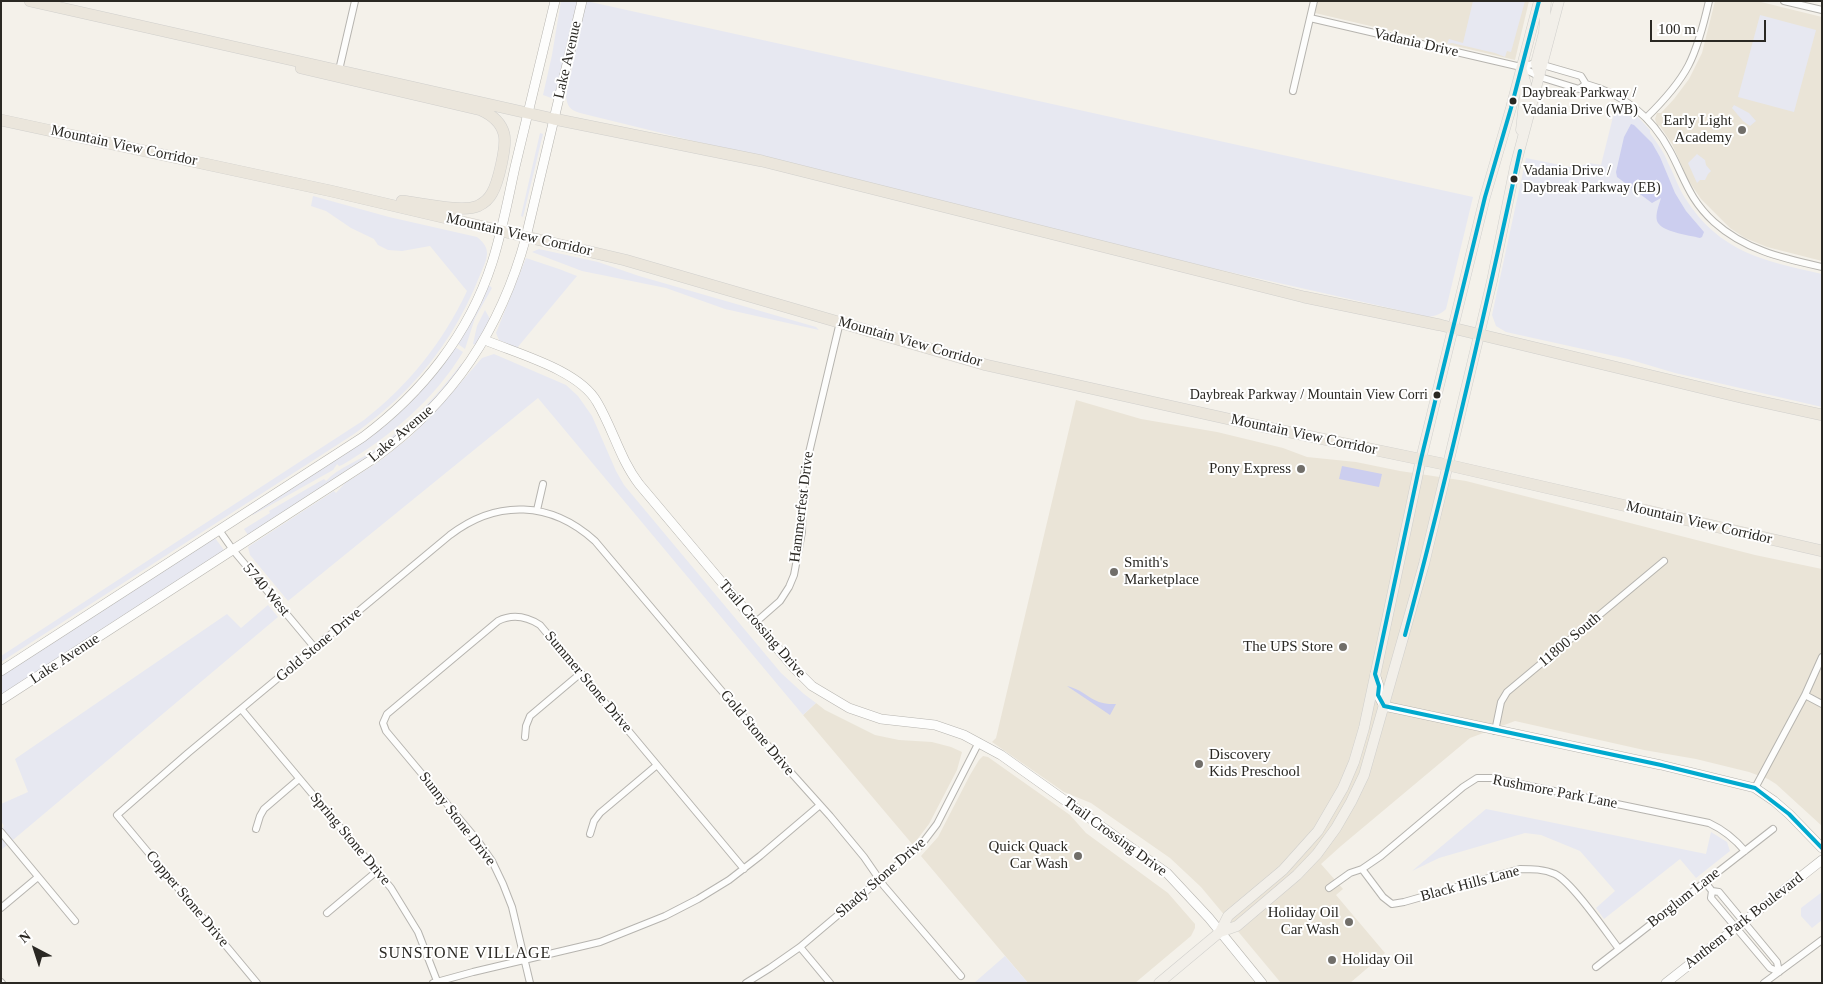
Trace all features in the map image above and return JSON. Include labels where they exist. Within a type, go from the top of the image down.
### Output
[{"type":"highway","points":[[30,1],[554,119],[762,161],[1304,297],[1453,328],[1822,415]]},
{"type":"highway","points":[[252,50],[319,74],[481,110],[492,116],[502,129],[505,145],[494,188],[486,201],[476,207],[459,209],[331,191]]},
{"type":"highway","name":"Mountain View Corridor","points":[[1,120],[331,191],[625,260],[986,365],[1260,426],[1448,465],[1822,551]]},
{"type":"main road","points":[[1220,932],[1228,916],[1293,860],[1318,831],[1343,788],[1354,762],[1376,674],[1421,459],[1485,197],[1516,91],[1539,1]]},
{"type":"main road","points":[[1159,983],[1220,932],[1237,926],[1276,895],[1308,864],[1344,815],[1369,762],[1424,564],[1479,334],[1520,149],[1540,77],[1539,64],[1546,1]]},
{"type":"main road","points":[[1539,64],[1560,1]]},
{"type":"main road","points":[[1520,149],[1526,84],[1521,67]]},
{"type":"main road","points":[[1369,762],[1366,752],[1375,712],[1370,701]]},
{"type":"street","points":[[339,70],[355,1]]},
{"type":"street","name":"Lake Avenue","points":[[1,671],[363,437],[416,391],[430,375],[469,316],[489,270],[555,1]]},
{"type":"street","name":"Lake Avenue","points":[[1,700],[370,461],[398,441],[439,402],[467,367],[485,340],[510,288],[526,237],[582,1]]},
{"type":"street","points":[[1293,91],[1314,1]]},
{"type":"street","points":[[1646,118],[1674,89],[1688,69],[1700,40],[1710,1]]},
{"type":"street","points":[[1784,1],[1822,10]]},
{"type":"street","name":"Vadania Drive","points":[[1310,18],[1521,67],[1540,77],[1579,89],[1586,84]]},
{"type":"street","name":"Vadania Drive","points":[[1521,67],[1539,64],[1581,76],[1586,84],[1618,96],[1646,118],[1660,134],[1694,200],[1713,222],[1736,239],[1754,248],[1786,259],[1822,267]]},
{"type":"street","name":"Hammerfest Drive","points":[[756,622],[780,601],[794,575],[802,532],[803,478],[840,322]]},
{"type":"street","name":"Trail Crossing Drive","points":[[485,340],[564,372],[578,380],[589,390],[600,407],[622,456],[634,476],[794,668],[812,686],[849,708],[865,715],[881,719],[935,725],[979,742],[1001,754],[1160,868],[1186,892],[1262,983]]},
{"type":"street","points":[[537,510],[543,484]]},
{"type":"street","name":"Gold Stone Drive","points":[[117,815],[188,753],[242,710],[450,534],[468,522],[498,511],[537,510],[554,514],[570,522],[595,541],[864,857],[880,880],[960,976]]},
{"type":"street","name":"5740 West","points":[[219,530],[233,550],[315,648]]},
{"type":"street","name":"11800 South","points":[[1495,731],[1501,702],[1507,692],[1664,561]]},
{"type":"street","name":"Summer Stone Drive","points":[[383,723],[387,714],[494,624],[507,618],[524,617],[540,625],[744,868]]},
{"type":"street","points":[[1755,788],[1805,695],[1822,656]]},
{"type":"street","points":[[525,737],[526,726],[530,716],[581,673]]},
{"type":"street","points":[[1376,674],[1379,686],[1378,695],[1384,706],[1661,765],[1755,788],[1789,814],[1822,848]]},
{"type":"street","points":[[1805,695],[1822,704]]},
{"type":"street","name":"Spring Stone Drive","points":[[242,710],[391,888],[410,917],[425,948],[435,982]]},
{"type":"street","name":"Sunny Stone Drive","points":[[383,723],[386,731],[478,841],[492,861],[508,895],[530,983]]},
{"type":"street","name":"Shady Stone Drive","points":[[746,983],[800,947],[921,845],[930,835],[979,742]]},
{"type":"street","points":[[590,834],[594,822],[600,813],[657,765]]},
{"type":"street","name":"Rushmore Park Lane","points":[[1329,888],[1350,873],[1362,869],[1381,856],[1462,787],[1477,778],[1491,778],[1709,823],[1725,830],[1745,851]]},
{"type":"street","points":[[256,829],[264,809],[299,779]]},
{"type":"street","points":[[435,982],[591,944],[648,924],[698,899],[744,868],[820,805]]},
{"type":"street","name":"Copper Stone Drive","points":[[117,815],[257,983]]},
{"type":"street","name":"Borglum Lane","points":[[1596,967],[1773,829]]},
{"type":"street","points":[[1,832],[75,921]]},
{"type":"street","name":"Anthem Park Boulevard","points":[[1666,983],[1822,860]]},
{"type":"street","name":"Black Hills Lane","points":[[1362,869],[1383,897],[1392,904],[1520,869],[1538,869],[1555,874],[1568,884],[1619,949]]},
{"type":"street","points":[[327,912],[376,870]]},
{"type":"street","points":[[1,908],[38,877]]},
{"type":"street","points":[[1705,882],[1712,891],[1718,892],[1739,925],[1777,962],[1779,972]]},
{"type":"street","points":[[1764,983],[1822,940]]},
{"type":"street","points":[[800,947],[830,983]]},
{"type":"shaded area","points":[[561,1],[579,1],[554,99],[543,95]]},
{"type":"shaded area","points":[[586,1],[1473,197],[1446,309],[1436,315],[1420,316],[1190,263],[577,112],[571,109],[566,96]]},
{"type":"shaded area","points":[[1318,1],[1529,1],[1515,60],[1315,13]]},
{"type":"shaded area","points":[[1473,1],[1525,1],[1511,52],[1507,51],[1505,57],[1452,43],[1447,44],[1449,39],[1463,43]]},
{"type":"shaded area","name":"Early Light Academy","points":[[1715,1],[1757,1],[1822,17],[1822,261],[1767,247],[1745,238],[1730,228],[1701,199],[1688,180],[1672,144],[1660,126],[1657,125],[1655,119],[1657,113],[1661,113],[1689,79],[1702,53]]},
{"type":"shaded area","points":[[1760,15],[1816,30],[1794,112],[1738,97]]},
{"type":"shaded area","points":[[1616,105],[1632,115],[1635,114],[1650,130],[1685,198],[1698,216],[1713,231],[1728,242],[1762,258],[1822,274],[1822,407],[1675,373],[1628,359],[1506,332],[1496,326],[1492,315],[1526,158],[1575,168],[1589,163],[1601,165]]},
{"type":"shaded area","points":[[1734,105],[1749,113],[1756,121],[1750,126],[1743,121],[1732,108]]},
{"type":"shaded area","points":[[540,133],[543,134],[523,217],[521,216]]},
{"type":"shaded area","points":[[1697,154],[1705,160],[1706,165],[1711,171],[1705,180],[1700,180],[1697,183],[1688,163]]},
{"type":"shaded area","points":[[313,196],[389,217],[477,237],[482,242],[487,253],[484,267],[467,305],[441,348],[403,394],[354,434],[1,662],[1,656],[364,420],[396,392],[436,345],[458,310],[467,291],[430,246],[402,251],[388,250],[378,245],[374,239],[351,228],[326,211],[311,206]]},
{"type":"shaded area","points":[[539,249],[598,262],[639,276],[816,327],[819,330],[725,309],[666,288],[582,271],[532,252]]},
{"type":"shaded area","points":[[526,258],[577,276],[517,348],[499,340],[496,333]]},
{"type":"shaded area","points":[[489,285],[492,288],[475,318],[465,349],[458,344]]},
{"type":"shaded area","points":[[485,310],[490,319],[476,345],[473,344],[477,326]]},
{"type":"shaded area","points":[[455,347],[463,352],[439,386],[394,430],[342,465],[339,466],[337,464],[333,470],[252,514],[371,436],[393,419],[417,396]]},
{"type":"shaded area","points":[[494,354],[566,385],[578,396],[592,416],[624,485],[781,673],[816,703],[803,715],[538,398],[288,601],[250,555],[248,547],[334,491],[336,493],[345,483],[377,463],[409,438],[436,411],[482,358]]},
{"type":"shaded area","points":[[461,364],[463,366],[427,408],[387,444],[248,535],[244,529],[270,513],[269,511],[324,479],[326,481],[387,441],[421,411]]},
{"type":"shaded area","points":[[1076,400],[1141,419],[1217,432],[1283,448],[1307,457],[1356,462],[1466,481],[1755,555],[1822,569],[1822,826],[1776,784],[1749,772],[1515,721],[1470,738],[1321,864],[1343,889],[1336,895],[1385,953],[1350,983],[1281,983],[1201,887],[1170,858],[1091,803],[1064,792],[992,742],[996,738]]},
{"type":"shaded area","points":[[215,538],[224,550],[223,552],[1,695],[1,675]]},
{"type":"shaded area","points":[[268,605],[278,617],[1,850],[1,829],[4,826],[1,821],[1,804],[28,792],[15,759],[227,614],[241,628]]},
{"type":"shaded area","points":[[816,703],[825,710],[875,735],[899,740],[932,742],[962,752],[957,770],[929,824],[913,845],[803,715]]},
{"type":"shaded area","points":[[983,756],[988,757],[1070,815],[1086,833],[1168,893],[1195,924],[1191,936],[1135,983],[1028,983],[921,856],[938,837],[970,775]]},
{"type":"shaded area","points":[[1486,809],[1706,854],[1711,832],[1727,842],[1730,851],[1696,878],[1680,859],[1604,919],[1596,908],[1615,891],[1580,851],[1541,835],[1525,833],[1439,858],[1412,871]]},
{"type":"shaded area","points":[[1822,892],[1822,920],[1812,928],[1801,916],[1801,908]]},
{"type":"shaded area","points":[[1005,956],[1028,983],[974,983]]},
{"type":"water","points":[[1631,124],[1652,143],[1675,193],[1686,211],[1704,232],[1702,237],[1664,228],[1657,221],[1661,198],[1652,203],[1617,177],[1616,172],[1624,137]]},
{"type":"water","points":[[1342,466],[1382,474],[1379,487],[1339,479]]},
{"type":"water","points":[[1067,686],[1100,702],[1116,704],[1110,715]]},
{"type":"transit line","points":[[1384,706],[1378,695],[1379,686],[1375,674],[1421,459],[1485,197],[1539,1]]},
{"type":"transit line","points":[[1405,635],[1466,394],[1520,151]]},
{"type":"transit line","points":[[1384,706],[1661,765],[1755,788],[1789,814],[1822,848]]},
{"type":"place","name":"Daybreak Parkway / Vadania Drive (WB)","points":[[1513,101]]},
{"type":"place","name":"Early Light Academy","points":[[1742,130]]},
{"type":"place","name":"Vadania Drive / Daybreak Parkway (EB)","points":[[1514,179]]},
{"type":"place","name":"Daybreak Parkway / Mountain View Corri","points":[[1437,395]]},
{"type":"place","name":"Pony Express","points":[[1301,469]]},
{"type":"place","name":"Smith's Marketplace","points":[[1114,572]]},
{"type":"place","name":"The UPS Store","points":[[1343,647]]},
{"type":"place","name":"Discovery Kids Preschool","points":[[1199,764]]},
{"type":"place","name":"Quick Quack Car Wash","points":[[1078,856]]},
{"type":"place","name":"Holiday Oil Car Wash","points":[[1349,922]]},
{"type":"place","name":"Holiday Oil","points":[[1332,960]]},
{"type":"district","name":"SUNSTONE VILLAGE","points":[[465,954]]}]
